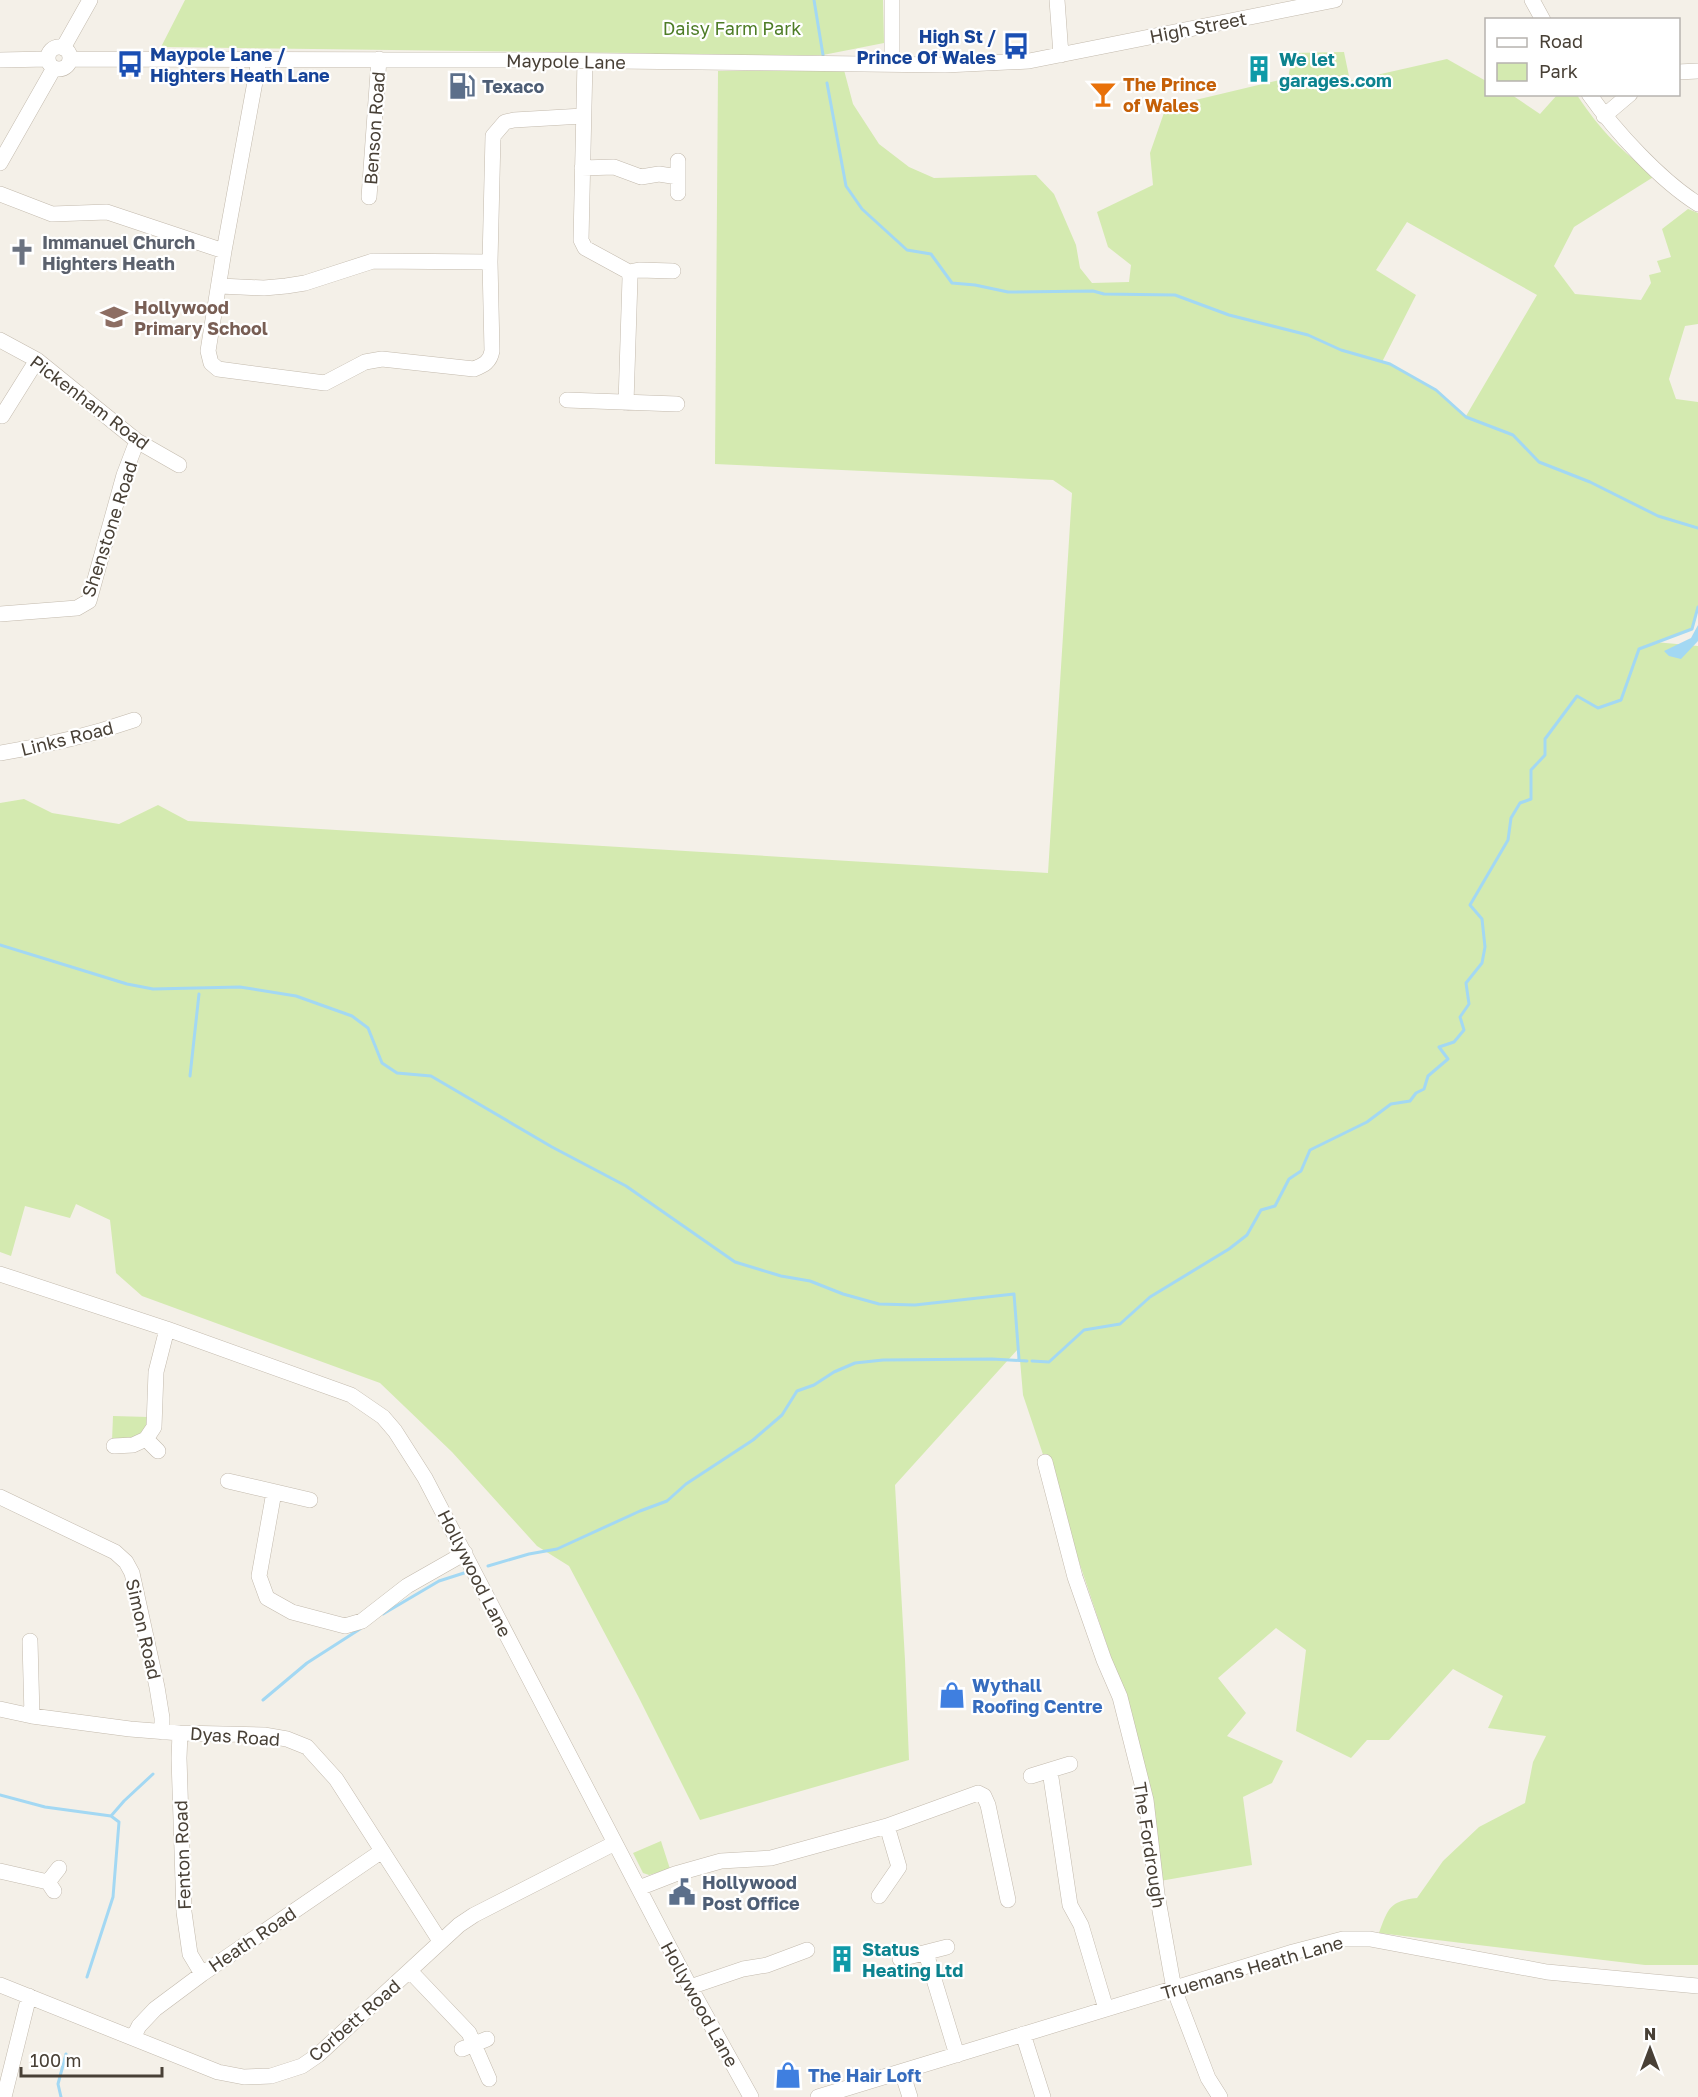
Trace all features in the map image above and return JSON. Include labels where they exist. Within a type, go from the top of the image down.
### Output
[{"type":"street","points":[[0,60],[28,60],[51,63],[65,68],[67,53],[90,0]]},
{"type":"street","points":[[892,0],[892,64]]},
{"type":"street","points":[[1057,0],[1061,55]]},
{"type":"street","name":"High Street","points":[[1061,55],[1335,0]]},
{"type":"street","points":[[1532,0],[1542,18]]},
{"type":"street","name":"Maypole Lane","points":[[67,53],[259,60],[379,59],[945,65],[1029,61],[1061,55]]},
{"type":"street","name":"Benson Road","points":[[369,200],[379,59]]},
{"type":"street","points":[[28,60],[41,77],[41,91]]},
{"type":"street","points":[[259,60],[208,351],[213,367],[230,371],[325,383],[372,360],[382,359],[474,369],[487,363],[492,351],[489,262],[491,141],[495,131],[504,122],[583,116]]},
{"type":"street","points":[[585,61],[581,244],[628,272],[673,271]]},
{"type":"street","points":[[0,162],[41,91],[51,63]]},
{"type":"street","points":[[1680,72],[1698,71]]},
{"type":"street","points":[[1590,96],[1604,116],[1639,153],[1698,204]]},
{"type":"street","points":[[1604,116],[1628,96]]},
{"type":"street","points":[[582,168],[614,167],[641,177],[678,169],[678,193]]},
{"type":"street","points":[[0,194],[52,214],[107,212],[224,250]]},
{"type":"street","points":[[220,286],[264,288],[295,285],[373,261],[489,262]]},
{"type":"street","points":[[626,403],[630,278],[628,272]]},
{"type":"street","name":"Pickenham Road","points":[[0,340],[37,360],[137,441],[179,465]]},
{"type":"street","points":[[0,415],[2,416],[37,360]]},
{"type":"street","points":[[567,400],[677,404]]},
{"type":"street","name":"Shenstone Road","points":[[0,614],[77,608],[89,601],[124,476],[137,441]]},
{"type":"street","name":"Links Road","points":[[0,753],[86,735],[134,720]]},
{"type":"street","name":"Hollywood Lane","points":[[1,1278],[167,1329],[340,1391],[370,1407],[383,1417],[395,1431],[425,1478],[690,1987],[751,2097]]},
{"type":"street","points":[[114,1446],[133,1445],[146,1439],[154,1427],[156,1372],[167,1329]]},
{"type":"street","points":[[146,1439],[158,1451]]},
{"type":"street","name":"The Fordrough","points":[[1046,1462],[1075,1577],[1104,1660],[1120,1697],[1146,1800],[1157,1894],[1174,1989],[1208,2078],[1220,2097]]},
{"type":"street","points":[[228,1481],[310,1500]]},
{"type":"street","points":[[274,1492],[259,1576],[267,1598],[292,1612],[345,1626],[362,1620],[406,1586],[465,1553]]},
{"type":"street","name":"Simon Road","points":[[0,1497],[115,1552],[126,1562],[132,1573],[157,1687],[162,1732]]},
{"type":"street","points":[[31,1640],[32,1716]]},
{"type":"street","name":"Dyas Road","points":[[0,1709],[32,1716],[162,1732],[264,1735],[287,1739],[307,1748],[336,1779],[440,1941]]},
{"type":"street","name":"Fenton Road","points":[[180,1733],[178,1758],[184,1912],[190,1954],[202,1974]]},
{"type":"street","points":[[1032,1776],[1070,1764]]},
{"type":"street","points":[[1050,1771],[1070,1905],[1081,1925],[1106,2009]]},
{"type":"street","points":[[639,1888],[675,1874],[721,1861],[771,1858],[887,1826],[978,1793],[984,1796],[988,1804],[1010,1893]]},
{"type":"street","points":[[879,1896],[899,1866],[887,1826]]},
{"type":"street","name":"Corbett Road","points":[[0,1985],[218,2072],[257,2078],[279,2074],[302,2066],[318,2055],[440,1941],[474,1915],[615,1843]]},
{"type":"street","name":"Heath Road","points":[[133,2038],[139,2025],[155,2009],[202,1974],[382,1851]]},
{"type":"street","points":[[0,1871],[51,1886],[59,1868]]},
{"type":"street","name":"Truemans Heath Lane","points":[[818,2097],[1293,1952],[1343,1939],[1381,1941],[1547,1972],[1698,1986]]},
{"type":"street","points":[[900,1959],[947,1947]]},
{"type":"street","points":[[690,1987],[743,1969],[767,1965],[786,1951],[807,1950]]},
{"type":"street","points":[[926,1953],[957,2055]]},
{"type":"street","points":[[410,1971],[469,2033],[489,2079]]},
{"type":"street","points":[[4,2097],[29,1996]]},
{"type":"street","points":[[1023,2034],[1043,2097]]},
{"type":"street","points":[[902,2072],[910,2097]]},
{"type":"green space","name":"Daisy Farm Park","points":[[185,0],[883,0],[884,43],[823,55],[756,58],[630,53],[161,47]]},
{"type":"green space","points":[[1344,52],[1350,81],[1447,59],[1485,80],[1485,96],[1513,96],[1540,114],[1556,96],[1578,96],[1612,139],[1655,176],[1574,227],[1554,266],[1575,294],[1641,300],[1651,283],[1649,275],[1661,272],[1657,261],[1671,257],[1662,229],[1688,209],[1698,213],[1698,324],[1685,326],[1669,379],[1676,399],[1698,402],[1698,607],[1692,629],[1655,642],[1698,646],[1698,1965],[1645,1965],[1379,1933],[1391,1907],[1401,1901],[1417,1898],[1443,1861],[1479,1827],[1525,1803],[1533,1762],[1546,1736],[1488,1728],[1503,1696],[1453,1669],[1389,1740],[1367,1740],[1351,1758],[1296,1731],[1306,1650],[1276,1628],[1218,1678],[1246,1713],[1227,1736],[1283,1761],[1272,1783],[1243,1797],[1252,1865],[1160,1881],[1154,1803],[1111,1657],[1023,1395],[1019,1348],[895,1485],[909,1760],[700,1820],[569,1566],[537,1546],[452,1452],[380,1383],[142,1296],[116,1273],[110,1220],[76,1204],[70,1218],[25,1206],[11,1256],[0,1252],[0,803],[24,799],[52,813],[119,824],[158,805],[188,821],[1048,873],[1072,493],[1053,480],[715,464],[718,71],[844,70],[853,104],[879,144],[909,167],[934,178],[1036,175],[1054,194],[1076,245],[1080,268],[1092,283],[1129,282],[1131,265],[1108,247],[1097,212],[1153,185],[1150,153],[1166,107],[1288,78],[1293,53]],"holes":[[[1407,222],[1537,295],[1466,416],[1436,390],[1390,364],[1382,362],[1416,295],[1376,270]]]},
{"type":"green space","points":[[113,1416],[149,1417],[148,1427],[141,1437],[112,1441]]},
{"type":"green space","points":[[661,1841],[670,1869],[649,1875],[643,1873],[633,1853]]},
{"type":"water","points":[[1698,625],[1698,641],[1681,659],[1669,656],[1664,651],[1691,638]]},
{"type":"waterway","points":[[814,0],[823,55]]},
{"type":"waterway","points":[[827,83],[846,186],[862,209],[907,250],[931,254],[952,283],[1008,292],[1093,291],[1104,294],[1175,295],[1229,315],[1308,335],[1341,350],[1390,364],[1436,390],[1466,417],[1513,435],[1539,462],[1590,482],[1658,516],[1698,528]]},
{"type":"waterway","points":[[1032,1361],[1049,1362],[1084,1330],[1120,1324],[1150,1297],[1229,1249],[1247,1235],[1261,1210],[1275,1206],[1289,1179],[1301,1171],[1310,1150],[1367,1122],[1391,1104],[1410,1101],[1416,1093],[1424,1089],[1428,1076],[1448,1059],[1439,1047],[1454,1042],[1464,1030],[1460,1017],[1469,1004],[1466,983],[1482,963],[1485,947],[1482,919],[1470,905],[1508,840],[1511,818],[1520,803],[1531,799],[1531,770],[1545,755],[1545,739],[1577,696],[1598,708],[1621,700],[1639,649],[1692,629],[1698,607]]},
{"type":"waterway","points":[[0,945],[127,984],[153,989],[240,987],[296,996],[352,1016],[368,1028],[382,1063],[397,1073],[431,1076],[552,1147],[626,1186],[735,1262],[781,1276],[810,1281],[843,1294],[879,1304],[915,1305],[1014,1294],[1019,1359]]},
{"type":"waterway","points":[[190,1076],[199,994]]},
{"type":"waterway","points":[[488,1566],[529,1554],[557,1549],[667,1501],[686,1484],[753,1440],[782,1415],[797,1391],[814,1385],[834,1372],[855,1363],[883,1360],[1027,1361]]},
{"type":"waterway","points":[[383,1614],[439,1581],[464,1573]]},
{"type":"waterway","points":[[263,1700],[307,1663],[360,1629]]},
{"type":"waterway","points":[[0,1795],[45,1807],[111,1816],[153,1774]]},
{"type":"waterway","points":[[87,1977],[113,1897],[119,1822],[111,1816]]},
{"type":"waterway","points":[[61,2097],[58,2084],[66,2054]]},
{"type":"place","name":"High St / Prince Of Wales","points":[[1016,46]]},
{"type":"place","name":"Maypole Lane / Highters Heath Lane","points":[[130,64]]},
{"type":"place","name":"We let garages.com","points":[[1259,69]]},
{"type":"place","name":"Texaco","points":[[462,86]]},
{"type":"place","name":"The Prince of Wales","points":[[1103,94]]},
{"type":"place","name":"Immanuel Church Highters Heath","points":[[22,252]]},
{"type":"place","name":"Hollywood Primary School","points":[[114,317]]},
{"type":"place","name":"Wythall Roofing Centre","points":[[952,1695]]},
{"type":"place","name":"Hollywood Post Office","points":[[682,1892]]},
{"type":"place","name":"Status Heating Ltd","points":[[842,1959]]},
{"type":"place","name":"The Hair Loft","points":[[788,2075]]}]
